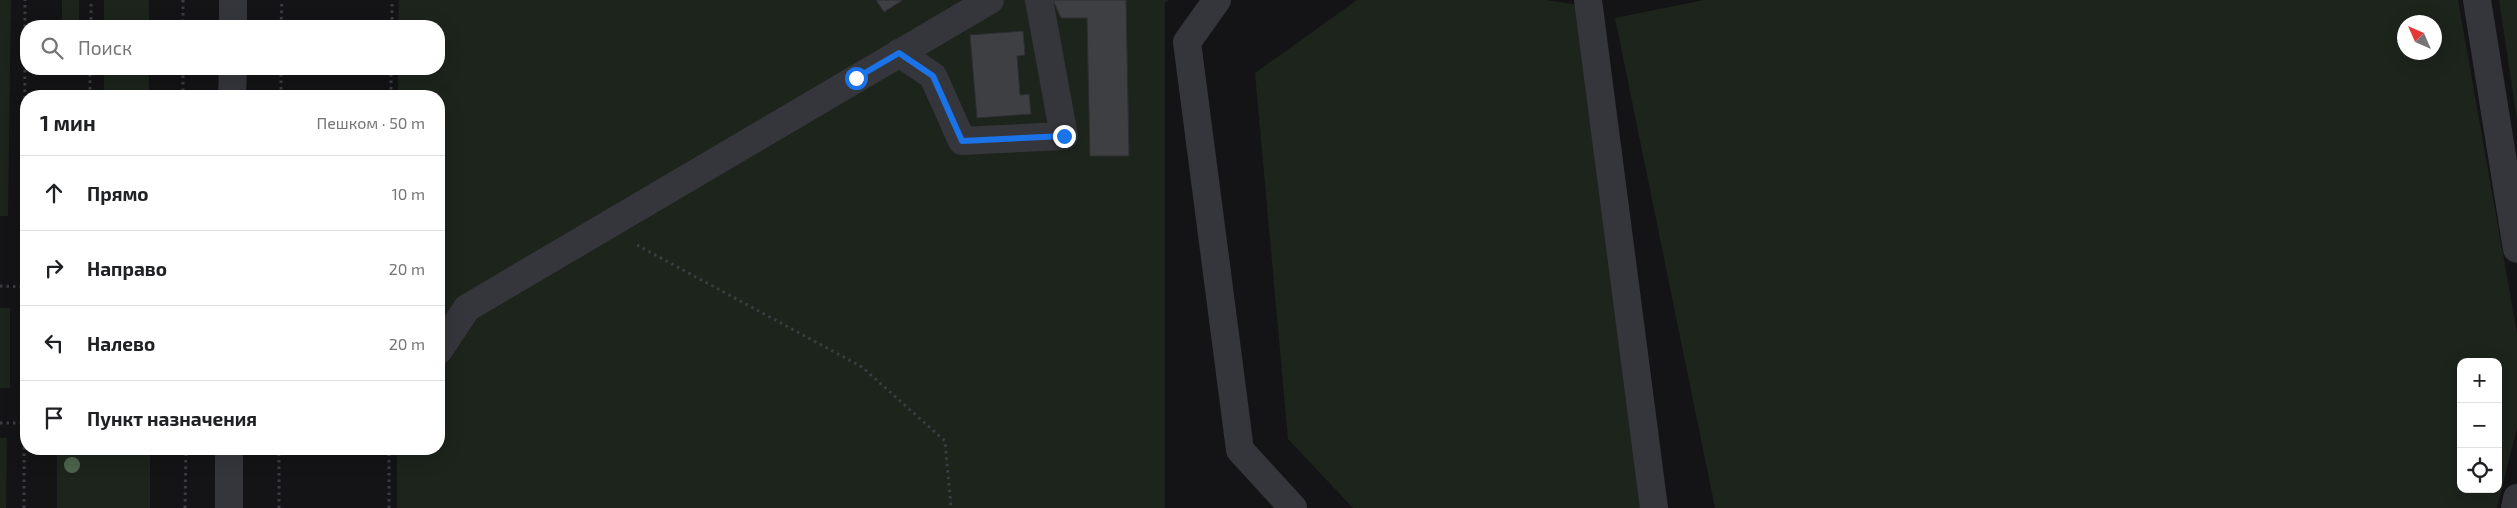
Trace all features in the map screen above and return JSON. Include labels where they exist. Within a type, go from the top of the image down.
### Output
[{"type":"street","points":[[233,0],[233,20]]},
{"type":"street","points":[[445,341],[467,308],[990,0]]},
{"type":"street","points":[[899,53],[933,76],[962,141],[1064,136],[1039,0]]},
{"type":"street","points":[[1217,0],[1187,42],[1240,450],[1293,508]]},
{"type":"street","points":[[1592,0],[1654,508]]},
{"type":"street","points":[[2477,0],[2517,249]]},
{"type":"street","points":[[232,75],[232,90]]},
{"type":"street","points":[[229,455],[229,508]]},
{"type":"street","points":[[2515,508],[2517,498]]},
{"type":"path","points":[[25,0],[25,20]]},
{"type":"path","points":[[91,0],[91,20]]},
{"type":"path","points":[[182,0],[183,20]]},
{"type":"path","points":[[281,20],[282,0]]},
{"type":"path","points":[[392,0],[392,20]]},
{"type":"path","points":[[26,75],[26,90]]},
{"type":"path","points":[[90,75],[90,90]]},
{"type":"path","points":[[183,75],[183,90]]},
{"type":"path","points":[[281,75],[281,90]]},
{"type":"path","points":[[391,75],[391,90]]},
{"type":"path","points":[[604,227],[862,367],[945,442],[951,508]]},
{"type":"path","points":[[0,286],[20,287]]},
{"type":"path","points":[[0,423],[20,423]]},
{"type":"path","points":[[24,508],[25,455]]},
{"type":"path","points":[[185,508],[186,455]]},
{"type":"path","points":[[279,455],[279,508]]},
{"type":"path","points":[[389,508],[390,455]]},
{"type":"shaded area","points":[[0,0],[11,0],[8,216],[0,216]]},
{"type":"shaded area","points":[[62,0],[79,0],[79,20],[62,20]]},
{"type":"shaded area","points":[[104,0],[149,0],[149,20],[104,20]]},
{"type":"shaded area","points":[[399,0],[1169,0],[1165,2],[1165,508],[397,508],[397,455],[445,455],[445,90],[398,90],[398,75],[445,75],[445,20],[398,20]]},
{"type":"shaded area","points":[[1357,0],[1546,0],[1579,5],[1650,508],[1353,508],[1288,439],[1255,73]]},
{"type":"shaded area","points":[[1704,0],[2458,0],[2517,333],[2517,428],[2502,488],[2502,358],[2457,358],[2457,493],[2501,493],[2497,508],[1715,508],[1615,18]]},
{"type":"shaded area","points":[[2499,0],[2517,0],[2517,120]]},
{"type":"shaded area","points":[[104,75],[149,75],[149,90],[104,90]]},
{"type":"shaded area","points":[[0,308],[10,308],[10,388],[0,388]]},
{"type":"shaded area","points":[[0,438],[7,438],[6,508],[0,508]]},
{"type":"shaded area","points":[[57,455],[150,455],[150,508],[57,508]]},
{"type":"building","points":[[876,0],[903,0],[884,12]]},
{"type":"building","points":[[1053,0],[1126,0],[1129,156],[1090,156],[1087,18],[1061,18]]},
{"type":"building","points":[[1023,31],[1025,55],[1017,56],[1020,95],[1029,94],[1031,114],[977,118],[970,35]]},
{"type":"route","points":[[856,78],[899,53],[933,76],[962,141],[1064,136]]}]
